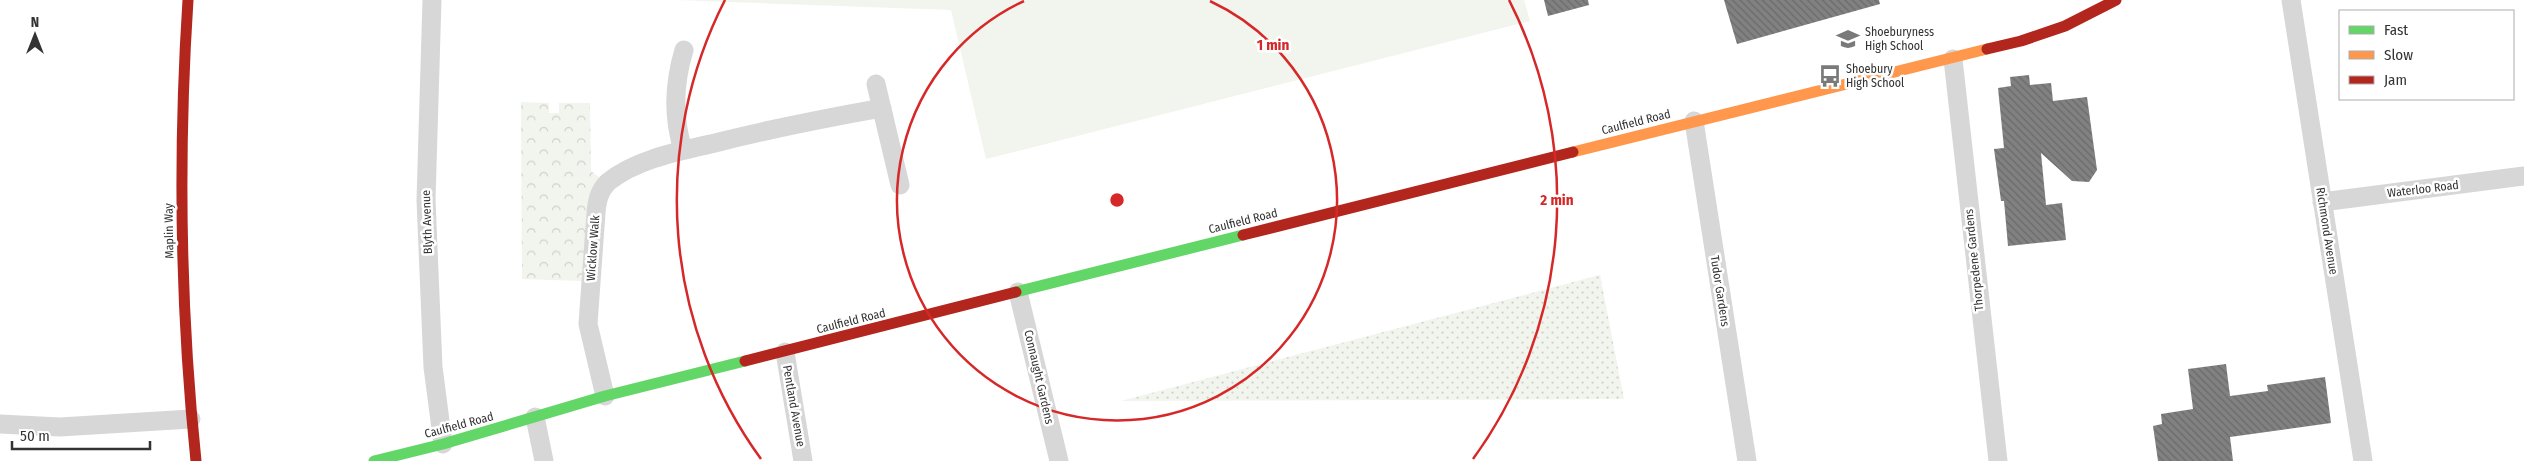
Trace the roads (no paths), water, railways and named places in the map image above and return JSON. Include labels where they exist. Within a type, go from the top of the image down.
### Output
[{"type":"street","name":"Maplin Way","points":[[188,0],[182,221],[184,312],[191,419],[196,461]]},
{"type":"street","name":"Blyth Avenue","points":[[432,0],[426,200],[433,368],[443,444]]},
{"type":"street","name":"Caulfield Road","points":[[374,461],[443,444],[606,396],[1694,121],[1953,59],[2021,41],[2056,29],[2116,0]]},
{"type":"street","name":"Richmond Avenue","points":[[2291,0],[2363,461]]},
{"type":"street","points":[[683,150],[677,131],[671,74],[684,50]]},
{"type":"street","name":"Thorpedene Gardens","points":[[1953,59],[1998,461]]},
{"type":"street","points":[[876,84],[900,185]]},
{"type":"street","name":"Wicklow Walk","points":[[606,396],[588,324],[598,196],[607,183],[621,174],[683,150],[811,121],[882,108]]},
{"type":"street","name":"Tudor Gardens","points":[[1694,121],[1747,461]]},
{"type":"street","name":"Waterloo Road","points":[[2322,202],[2524,176]]},
{"type":"street","name":"Connaught Gardens","points":[[1018,292],[1059,461]]},
{"type":"street","name":"Pentland Avenue","points":[[785,352],[803,461]]},
{"type":"street","points":[[535,417],[544,461]]},
{"type":"street","points":[[0,424],[60,427],[191,419]]},
{"type":"place","name":"Shoeburyness High School","points":[[1848,39]]},
{"type":"place","name":"Shoebury High School","points":[[1830,76]]}]
